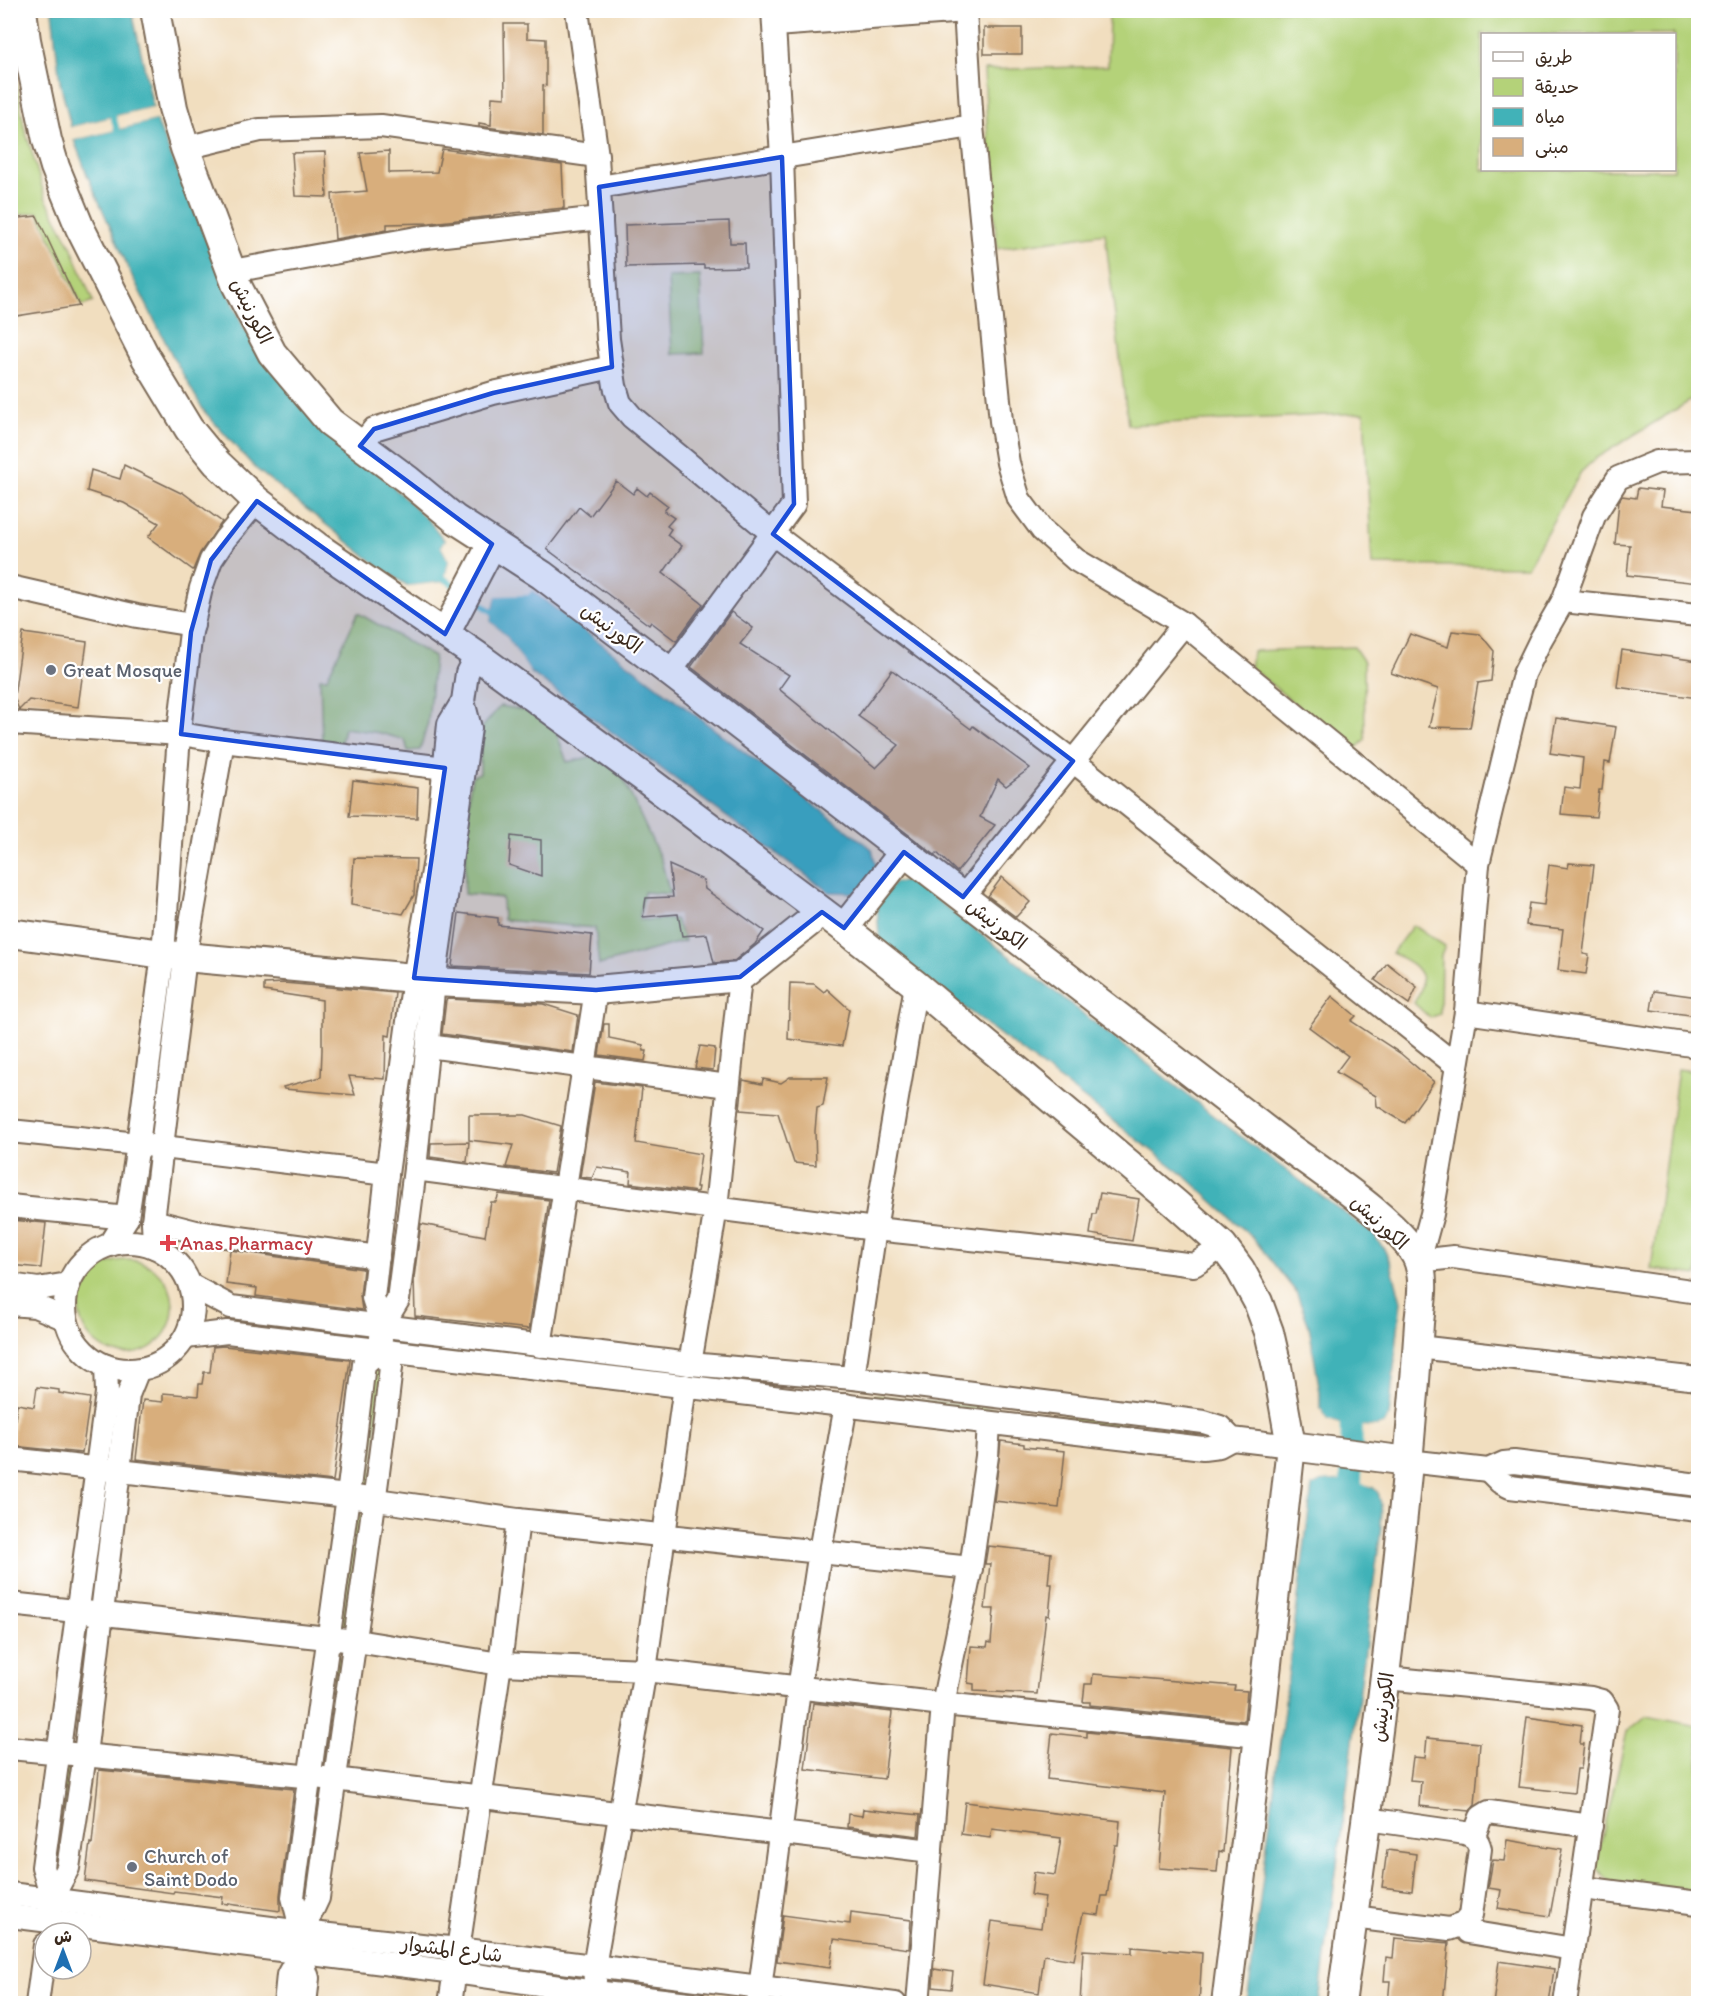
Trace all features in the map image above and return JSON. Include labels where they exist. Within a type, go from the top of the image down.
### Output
[{"type":"main road","points":[[22,10],[47,140],[55,167],[80,228],[146,358],[189,429],[217,463],[257,501],[333,558],[447,628],[476,655],[840,918],[1175,1203],[1222,1246],[1244,1277],[1258,1302],[1304,1448],[1259,1736],[1226,2004]]},
{"type":"main road","name":"الكورنيش","points":[[155,10],[173,108],[185,148],[236,284],[272,353],[330,422],[408,480],[455,519],[487,553],[542,575],[670,672],[899,859],[963,897],[1370,1208],[1406,1240],[1419,1261],[1422,1282],[1418,1347],[1397,1459],[1386,1678],[1341,2004]]},
{"type":"main road","points":[[447,628],[487,553]]},
{"type":"main road","points":[[10,933],[174,956],[424,980],[596,990],[740,977],[840,918],[899,859]]},
{"type":"main road","points":[[1304,1448],[1397,1459]]},
{"type":"street","points":[[577,10],[597,156],[608,339],[620,403],[632,417],[773,534],[1073,761],[1457,1066]]},
{"type":"street","points":[[670,672],[794,504],[782,157],[774,18],[966,11],[972,126],[1001,421],[1008,463],[1019,499],[1042,530],[1076,560],[1184,624],[1478,864]]},
{"type":"street","points":[[185,148],[260,130],[381,126],[597,156]]},
{"type":"street","points":[[599,187],[972,126]]},
{"type":"street","points":[[232,271],[417,238],[601,218]]},
{"type":"street","points":[[360,446],[374,429],[493,393],[612,367]]},
{"type":"street","points":[[1698,461],[1657,462],[1618,478],[1594,516],[1563,602],[1524,674],[1478,864],[1466,1012],[1432,1214],[1419,1261],[1454,1257],[1698,1292]]},
{"type":"street","points":[[154,1247],[153,1221],[161,1147],[174,956],[180,722],[192,625],[211,560],[225,539],[257,501]]},
{"type":"street","points":[[10,587],[137,616],[192,625]]},
{"type":"street","points":[[1563,602],[1698,615]]},
{"type":"street","points":[[963,897],[1184,624]]},
{"type":"street","points":[[285,2004],[288,1975],[318,1898],[376,1500],[391,1367],[380,1350],[382,1326],[374,1298],[387,1174],[470,728],[463,701],[467,673],[476,655]]},
{"type":"street","points":[[382,1326],[398,1300],[415,1169],[428,1046],[424,980],[435,860],[449,724],[463,701]]},
{"type":"street","points":[[10,723],[181,734],[445,768]]},
{"type":"street","points":[[110,1245],[127,1218],[138,1144],[174,956],[223,741]]},
{"type":"street","points":[[690,1364],[716,1208],[740,977]]},
{"type":"street","points":[[853,1378],[875,1229],[916,985]]},
{"type":"street","points":[[540,1346],[596,990]]},
{"type":"street","points":[[1466,1012],[1698,1046]]},
{"type":"street","points":[[428,1046],[729,1086]]},
{"type":"street","points":[[10,1131],[387,1174]]},
{"type":"street","points":[[415,1169],[875,1229],[1194,1265],[1222,1246]]},
{"type":"street","points":[[10,1206],[127,1218]]},
{"type":"street","points":[[153,1221],[196,1232],[378,1257]]},
{"type":"street","points":[[135,1242],[154,1247],[170,1256],[178,1264],[190,1286],[194,1303],[192,1320],[186,1337],[174,1353],[157,1364],[138,1370],[122,1370],[106,1366],[87,1356],[74,1339],[66,1319],[64,1302],[68,1284],[75,1271],[96,1251],[110,1245],[135,1242]]},
{"type":"street","points":[[10,1285],[39,1289],[68,1284]]},
{"type":"street","points":[[190,1286],[231,1307],[690,1364],[853,1378],[1204,1422],[1220,1427],[1232,1439]]},
{"type":"street","points":[[10,1304],[35,1306],[66,1319]]},
{"type":"street","points":[[186,1337],[227,1332],[1203,1448],[1219,1446],[1232,1439],[1304,1448]]},
{"type":"street","points":[[1418,1347],[1698,1379]]},
{"type":"street","points":[[305,2004],[308,1978],[293,1897],[364,1364],[380,1350]]},
{"type":"street","points":[[49,1917],[43,1868],[107,1393],[106,1366]]},
{"type":"street","points":[[49,1917],[68,1868],[85,1755],[128,1395],[138,1370]]},
{"type":"street","points":[[594,1998],[594,1967],[622,1815],[645,1670],[685,1386]]},
{"type":"street","points":[[759,1996],[819,1551],[846,1405]]},
{"type":"street","points":[[918,2004],[943,1704],[970,1568],[987,1456],[989,1424]]},
{"type":"street","points":[[10,1459],[348,1496],[518,1520],[970,1568]]},
{"type":"street","points":[[1397,1459],[1488,1470],[1504,1463],[1514,1462],[1698,1485]]},
{"type":"street","points":[[1488,1470],[1509,1487],[1698,1510]]},
{"type":"street","points":[[450,2004],[500,1664],[518,1520]]},
{"type":"street","points":[[10,1604],[356,1641],[500,1664],[645,1670],[799,1689],[1259,1736]]},
{"type":"street","points":[[1386,1678],[1591,1698],[1602,1701],[1607,1709],[1565,2004]]},
{"type":"street","points":[[10,1748],[334,1779],[931,1851]]},
{"type":"street","points":[[1474,1836],[1482,1817],[1489,1812],[1591,1826]]},
{"type":"street","points":[[1353,1917],[1449,1929],[1463,1924],[1471,1915],[1480,1850],[1474,1836],[1367,1819]]},
{"type":"street","points":[[1582,1888],[1698,1903]]},
{"type":"street","name":"شارع المشوار","points":[[10,1893],[49,1917]]},
{"type":"street","name":"شارع المشوار","points":[[10,1916],[49,1917],[457,1960],[594,1967],[759,1996],[895,2004]]},
{"type":"street","points":[[1463,1924],[1468,1932],[1573,1949]]},
{"type":"street","name":"شارع المشوار","points":[[457,1960],[594,1998],[697,2004]]},
{"type":"street","points":[[37,2004],[40,1981]]},
{"type":"highlighted area","points":[[782,157],[794,504],[773,534],[1073,761],[963,897],[904,852],[844,928],[822,912],[740,977],[596,990],[414,978],[445,768],[181,734],[191,632],[211,560],[257,501],[445,634],[492,544],[360,446],[374,429],[493,393],[612,367],[599,187]]},
{"type":"green space","points":[[1154,10],[1698,11],[1698,396],[1596,458],[1581,472],[1527,567],[1372,565],[1364,413],[1128,425],[1105,233],[997,249],[984,70],[1108,66],[1109,12]]},
{"type":"green space","points":[[10,43],[24,126],[45,197],[71,246],[93,302],[82,306],[38,212],[11,216]]},
{"type":"green space","points":[[700,276],[704,353],[672,354],[668,277]]},
{"type":"green space","points":[[358,613],[434,657],[428,722],[420,750],[408,751],[405,740],[380,733],[344,728],[341,742],[322,743],[320,678],[327,678]]},
{"type":"green space","points":[[1354,647],[1364,662],[1365,740],[1353,751],[1250,667],[1253,651]]},
{"type":"green space","points":[[500,706],[539,713],[554,726],[567,762],[594,756],[620,772],[661,860],[670,894],[644,892],[639,920],[675,919],[685,941],[599,965],[595,928],[503,920],[502,898],[464,894],[469,793],[472,776],[480,773],[480,740],[476,735]]},
{"type":"green space","points":[[1413,925],[1445,946],[1441,956],[1440,1014],[1430,1018],[1414,1003],[1422,986],[1420,973],[1412,964],[1392,953]]},
{"type":"green space","points":[[1678,1069],[1698,1072],[1698,1275],[1651,1269]]},
{"type":"green space","points":[[126,1260],[144,1263],[159,1274],[170,1289],[173,1307],[170,1325],[159,1340],[144,1351],[126,1354],[108,1351],[93,1340],[82,1325],[79,1307],[82,1289],[93,1274],[108,1263]]},
{"type":"green space","points":[[374,1369],[383,1370],[370,1487],[362,1486]]},
{"type":"green space","points":[[874,1395],[1211,1433],[1210,1438],[874,1400]]},
{"type":"green space","points":[[1516,1471],[1698,1494],[1698,1499],[1516,1476]]},
{"type":"green space","points":[[355,1515],[365,1516],[350,1631],[341,1630]]},
{"type":"green space","points":[[337,1657],[347,1658],[331,1771],[321,1770]]},
{"type":"green space","points":[[1646,1716],[1698,1726],[1698,1891],[1690,1896],[1613,1884],[1595,1867],[1627,1732]]},
{"type":"green space","points":[[64,1768],[73,1770],[60,1868],[50,1867]]},
{"type":"green space","points":[[317,1797],[326,1798],[312,1904],[303,1903]]},
{"type":"water","points":[[52,11],[132,11],[153,107],[71,127],[60,82]]},
{"type":"water","points":[[156,120],[244,328],[375,470],[429,521],[445,541],[441,546],[449,561],[444,582],[408,586],[378,566],[255,468],[204,411],[173,357],[132,276],[74,140]]},
{"type":"water","points":[[532,591],[872,849],[878,873],[864,893],[829,892],[530,672],[506,636],[490,621],[496,596]]},
{"type":"water","points":[[895,882],[914,882],[1249,1143],[1373,1234],[1391,1264],[1401,1301],[1389,1416],[1385,1424],[1377,1427],[1343,1425],[1328,1420],[1320,1408],[1320,1392],[1309,1326],[1296,1292],[1254,1239],[1184,1175],[897,956],[879,938],[877,904]]},
{"type":"water","points":[[1322,1481],[1361,1482],[1371,1486],[1379,1495],[1382,1514],[1319,2003],[1247,2004],[1312,1486]]},
{"type":"pier","points":[[153,107],[154,110],[71,130],[71,127]]},
{"type":"pier","points":[[156,117],[156,120],[74,140],[73,138]]},
{"type":"pier","points":[[445,541],[447,543],[444,546],[452,561],[446,584],[406,588],[444,582],[449,561],[441,546]]},
{"type":"pier","points":[[528,588],[532,591],[528,595],[496,596],[490,621],[506,636],[530,672],[524,668],[503,638],[487,621],[494,593]]},
{"type":"pier","points":[[1320,1408],[1328,1420],[1343,1425],[1377,1427],[1385,1424],[1389,1416],[1389,1422],[1378,1430],[1342,1427],[1326,1422],[1319,1414]]},
{"type":"pier","points":[[1321,1478],[1357,1479],[1375,1485],[1382,1492],[1382,1505],[1379,1493],[1374,1487],[1367,1485],[1335,1480],[1322,1481],[1312,1486],[1313,1482]]},
{"type":"building","points":[[504,24],[527,24],[527,38],[546,39],[543,135],[479,126],[479,123],[491,125],[492,97],[505,98]]},
{"type":"building","points":[[984,28],[1022,28],[1022,54],[984,54]]},
{"type":"building","points":[[442,149],[562,165],[564,208],[430,223],[387,224],[387,230],[335,239],[332,194],[367,191],[360,153],[389,151],[389,173],[437,172]]},
{"type":"building","points":[[325,152],[327,197],[295,196],[292,153]]},
{"type":"building","points":[[37,216],[79,306],[10,317],[10,219]]},
{"type":"building","points":[[729,221],[730,243],[745,243],[746,267],[704,268],[704,265],[626,267],[625,225]]},
{"type":"building","points":[[124,465],[182,492],[222,522],[200,553],[193,570],[148,537],[159,523],[124,503],[87,491],[91,470],[120,479]]},
{"type":"building","points":[[616,481],[633,494],[637,488],[647,496],[650,492],[668,506],[664,511],[674,518],[667,526],[671,529],[667,535],[682,546],[663,573],[703,604],[676,641],[651,622],[649,625],[547,549],[579,507],[590,516]]},
{"type":"building","points":[[1638,488],[1663,491],[1661,506],[1698,510],[1698,583],[1627,575],[1630,545],[1615,544],[1619,501],[1622,496],[1636,498]]},
{"type":"building","points":[[731,612],[753,628],[740,644],[789,675],[779,689],[876,768],[899,745],[858,716],[892,670],[971,729],[973,726],[1030,768],[1006,786],[998,779],[980,817],[995,825],[957,872],[937,853],[935,855],[691,667]]},
{"type":"building","points":[[1452,631],[1480,634],[1494,651],[1491,681],[1478,683],[1470,728],[1429,727],[1438,689],[1391,673],[1410,634],[1448,647]]},
{"type":"building","name":"Great Mosque","points":[[23,633],[87,642],[78,707],[29,700],[19,710],[14,697]]},
{"type":"building","points":[[1622,650],[1698,661],[1698,698],[1617,687]]},
{"type":"building","points":[[1556,718],[1616,727],[1610,763],[1605,762],[1596,817],[1561,814],[1564,787],[1580,789],[1583,758],[1550,753]]},
{"type":"building","points":[[353,780],[418,788],[417,818],[349,816]]},
{"type":"building","points":[[511,836],[541,840],[541,876],[509,865]]},
{"type":"building","points":[[354,858],[416,859],[414,895],[403,914],[351,905]]},
{"type":"building","points":[[1569,863],[1594,865],[1583,954],[1589,955],[1586,974],[1558,970],[1563,929],[1526,925],[1529,903],[1544,905],[1549,865],[1568,868]]},
{"type":"building","points":[[669,865],[703,880],[705,889],[764,931],[755,944],[734,961],[714,963],[707,934],[682,936],[678,914],[643,917],[646,898],[673,897]]},
{"type":"building","points":[[1002,877],[1030,902],[1016,917],[988,896]]},
{"type":"building","points":[[459,913],[498,918],[498,925],[592,935],[589,973],[452,966]]},
{"type":"building","points":[[1387,963],[1417,987],[1409,1004],[1375,980]]},
{"type":"building","points":[[284,983],[395,993],[390,1036],[386,1035],[385,1079],[349,1076],[355,1095],[284,1089],[283,1087],[321,1077],[322,1000],[264,991],[264,984]]},
{"type":"building","points":[[790,983],[814,984],[824,992],[827,989],[849,1009],[842,1046],[788,1039]]},
{"type":"building","points":[[1654,991],[1698,997],[1698,1016],[1651,1010]]},
{"type":"building","points":[[1332,996],[1356,1016],[1351,1021],[1400,1053],[1434,1082],[1405,1123],[1377,1106],[1376,1096],[1336,1072],[1348,1056],[1309,1027]]},
{"type":"building","points":[[446,1000],[543,1004],[578,1015],[573,1052],[442,1034]]},
{"type":"building","points":[[604,1024],[609,1024],[609,1038],[643,1045],[644,1051],[647,1051],[645,1061],[599,1055]]},
{"type":"building","points":[[700,1046],[715,1048],[713,1070],[695,1068]]},
{"type":"building","points":[[790,1077],[828,1077],[823,1106],[817,1108],[816,1165],[794,1163],[778,1113],[740,1110],[743,1080],[762,1084],[763,1079],[781,1083]]},
{"type":"building","points":[[595,1082],[642,1088],[636,1143],[701,1154],[697,1192],[630,1183],[631,1172],[597,1167],[592,1178],[580,1177]]},
{"type":"building","points":[[469,1115],[525,1115],[561,1126],[553,1173],[506,1167],[513,1145],[469,1140]]},
{"type":"building","points":[[469,1142],[467,1162],[430,1157],[431,1143]]},
{"type":"building","points":[[1100,1193],[1139,1199],[1132,1241],[1090,1234],[1093,1214],[1096,1214]]},
{"type":"building","points":[[499,1194],[549,1200],[529,1329],[415,1316],[414,1278],[421,1224],[485,1236],[491,1202],[496,1202]]},
{"type":"building","points":[[10,1220],[46,1223],[41,1268],[10,1265]]},
{"type":"building","points":[[230,1250],[363,1269],[360,1296],[362,1310],[256,1296],[257,1288],[226,1284]]},
{"type":"building","points":[[224,1346],[350,1360],[333,1481],[136,1459],[143,1400],[163,1402],[163,1393],[198,1396],[199,1384],[202,1384],[204,1372],[210,1372],[213,1347]]},
{"type":"building","points":[[37,1387],[90,1398],[82,1453],[12,1446],[17,1404],[34,1407]]},
{"type":"building","points":[[1001,1441],[1024,1444],[1024,1447],[1065,1451],[1059,1508],[994,1501]]},
{"type":"building","points":[[988,1546],[1051,1553],[1048,1584],[1052,1584],[1049,1616],[1046,1615],[1037,1694],[974,1691],[974,1684],[968,1683],[971,1646],[987,1647],[988,1642],[991,1643],[994,1609],[985,1609],[990,1564],[985,1564]]},
{"type":"building","points":[[1093,1674],[1235,1686],[1234,1690],[1247,1691],[1244,1721],[1090,1705],[1090,1702],[1083,1702],[1085,1684],[1092,1684]]},
{"type":"building","points":[[813,1703],[892,1712],[884,1779],[805,1769]]},
{"type":"building","points":[[1527,1717],[1582,1725],[1580,1744],[1584,1744],[1581,1769],[1577,1769],[1574,1793],[1519,1787]]},
{"type":"building","points":[[1087,1732],[1232,1747],[1223,1852],[1219,1851],[1217,1872],[1159,1868],[1165,1793],[1047,1779],[1052,1733],[1087,1737]]},
{"type":"building","points":[[1427,1738],[1480,1743],[1475,1805],[1470,1811],[1419,1806],[1421,1781],[1410,1780],[1413,1757],[1425,1758]]},
{"type":"building","points":[[99,1770],[294,1789],[280,1895],[280,1911],[222,1903],[223,1897],[85,1881],[90,1843],[92,1844]]},
{"type":"building","points":[[965,1802],[1120,1821],[1118,1845],[1115,1845],[1107,1896],[1102,1896],[1099,1915],[1083,1913],[1074,1960],[1044,1955],[1039,1993],[983,1984],[992,1921],[1041,1928],[1045,1897],[1031,1895],[1034,1872],[1055,1875],[1061,1838],[992,1829],[990,1838],[961,1834]]},
{"type":"building","points":[[863,1809],[920,1815],[918,1836],[847,1827],[848,1814],[862,1816]]},
{"type":"building","points":[[1507,1840],[1562,1849],[1550,1916],[1498,1908],[1501,1890],[1488,1888],[1493,1860],[1504,1861]]},
{"type":"building","points":[[1387,1850],[1416,1854],[1412,1891],[1382,1887]]},
{"type":"building","points":[[851,1912],[911,1920],[909,1949],[834,1939],[830,1968],[777,1961],[783,1915],[850,1924]]},
{"type":"building","points":[[1395,1938],[1449,1943],[1443,2004],[1388,2004],[1390,1981],[1384,1981],[1386,1957],[1393,1958]]},
{"type":"building","points":[[1132,1947],[1202,1953],[1199,2004],[1080,2004],[1083,1950],[1132,1953]]},
{"type":"building","points":[[1499,1961],[1554,1969],[1549,2004],[1493,2004]]},
{"type":"building","points":[[934,1969],[953,1972],[951,1989],[933,1987]]},
{"type":"waterway","points":[[111,109],[119,137]]},
{"type":"waterway","points":[[438,574],[459,589]]},
{"type":"waterway","points":[[472,598],[499,616]]},
{"type":"waterway","points":[[1351,1487],[1352,1401]]},
{"type":"place","name":"Great Mosque","points":[[51,670]]},
{"type":"place","name":"Anas Pharmacy","points":[[168,1243]]},
{"type":"place","name":"Church of Saint Dodo","points":[[132,1867]]}]
